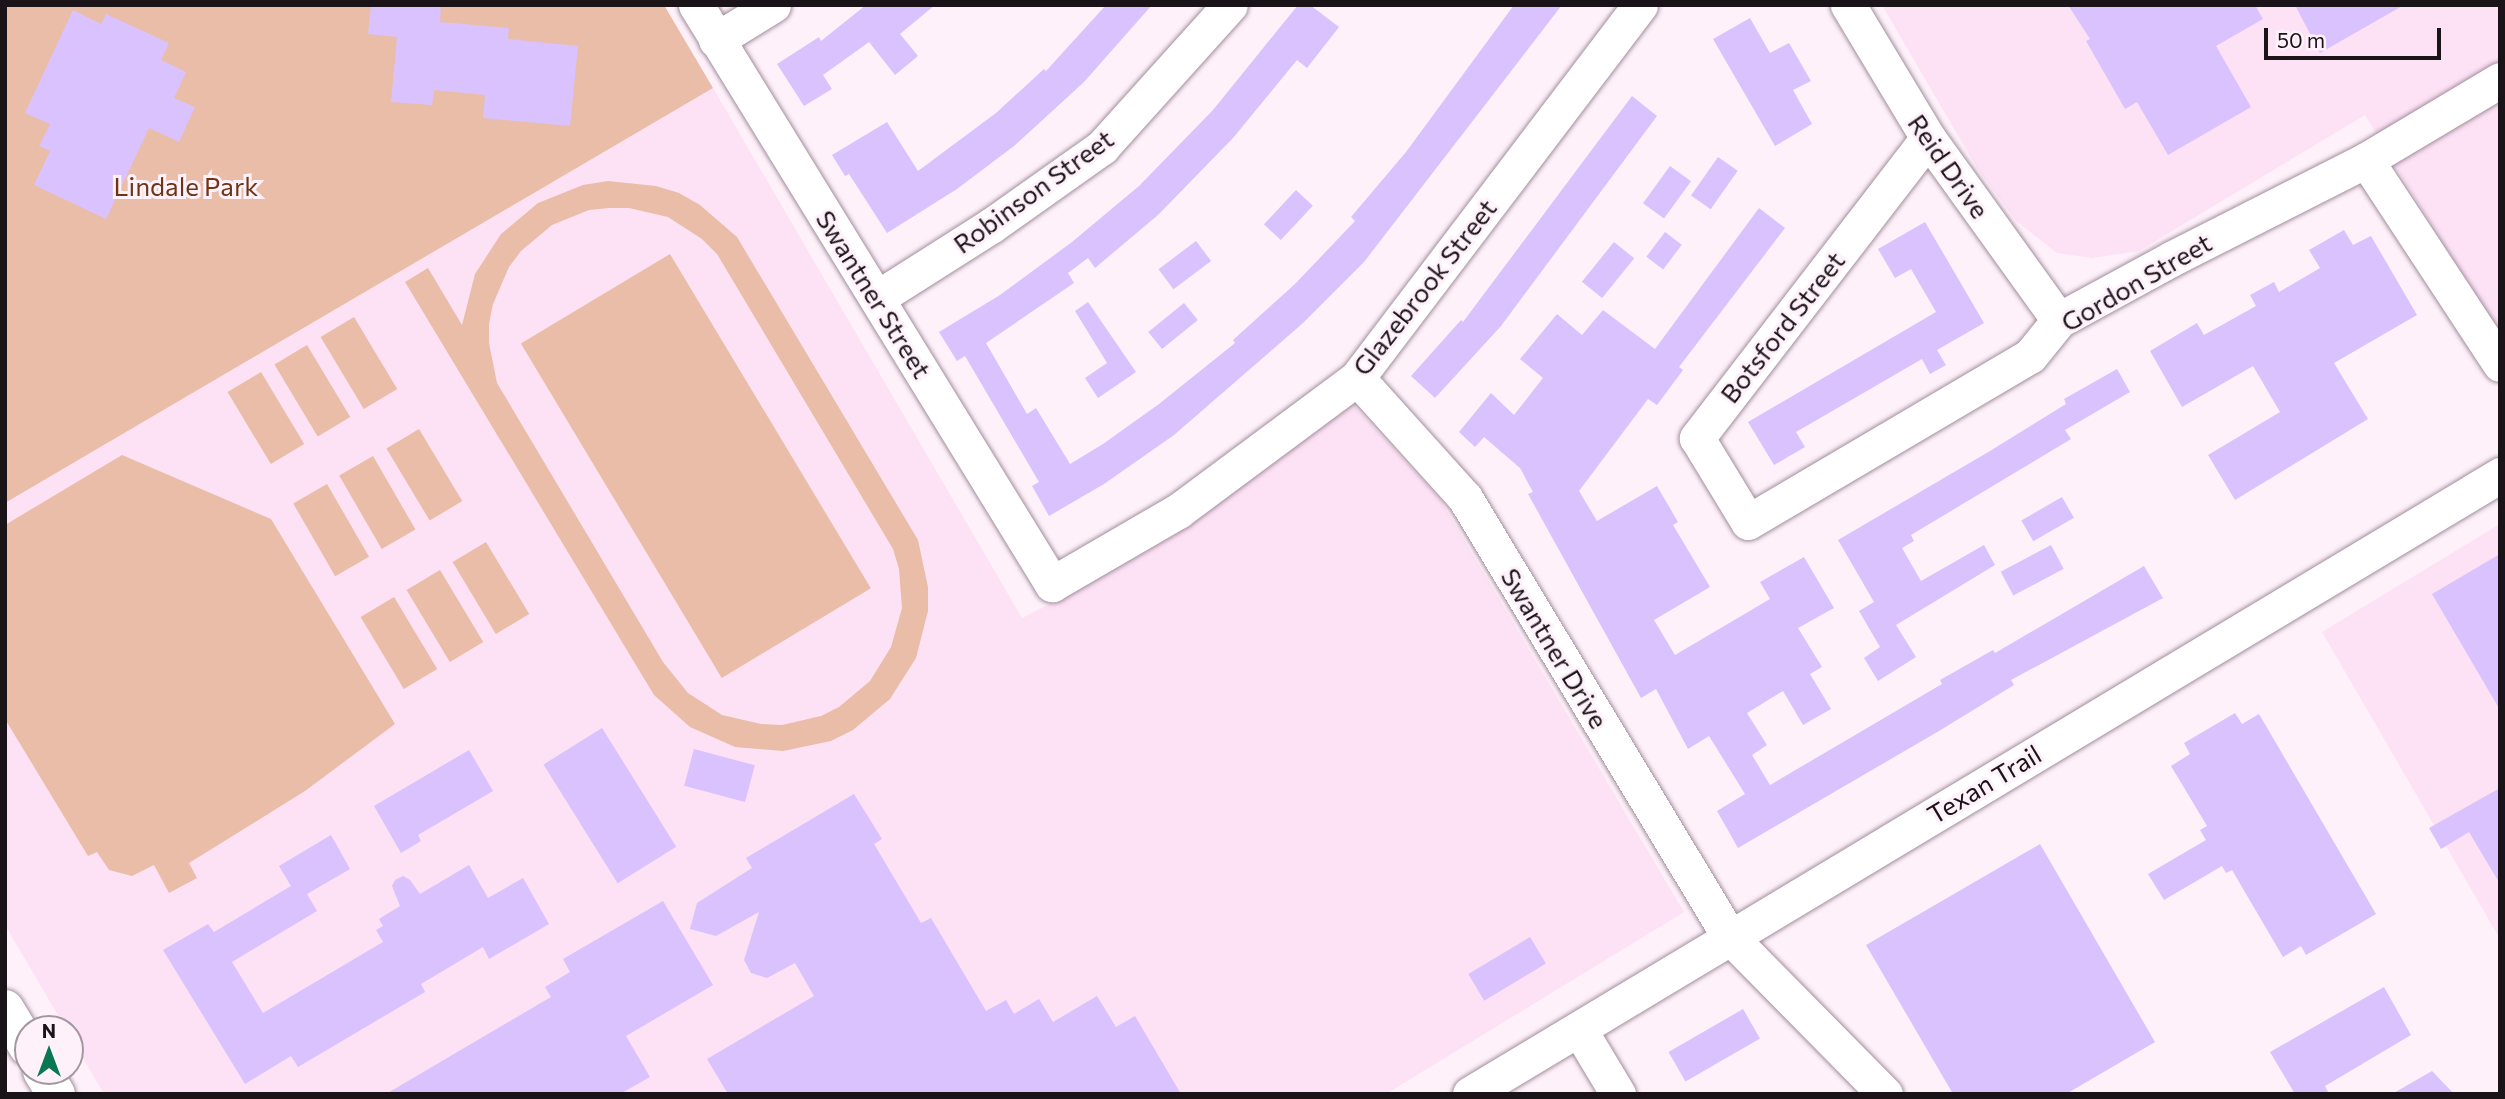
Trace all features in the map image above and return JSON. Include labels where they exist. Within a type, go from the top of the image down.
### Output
[{"type":"street","name":"Swantner Street","points":[[696,5],[1052,584]]},
{"type":"street","points":[[716,40],[773,5]]},
{"type":"street","name":"Robinson Street","points":[[877,298],[992,225],[1102,147],[1230,5]]},
{"type":"street","name":"Glazebrook Street","points":[[1052,584],[1178,511],[1357,378],[1640,5]]},
{"type":"street","name":"Reid Drive","points":[[1848,5],[1927,138],[2059,320]]},
{"type":"street","name":"Gordon Street","points":[[1748,522],[2030,356],[2059,320],[2173,258],[2366,160],[2500,80]]},
{"type":"street","name":"Botsford Street","points":[[1748,522],[1697,438],[1927,138]]},
{"type":"street","points":[[2366,160],[2500,364]]},
{"type":"street","name":"Swantner Drive","points":[[1357,378],[1465,498],[1730,936],[1885,1094]]},
{"type":"street","name":"Texan Trail","points":[[1470,1094],[2500,475]]},
{"type":"street","points":[[1579,1029],[1618,1094]]},
{"type":"shaded area","points":[[1882,5],[2500,5],[2500,339],[2365,115],[2139,251],[2092,258],[2057,253],[2016,221],[1977,168]]},
{"type":"shaded area","points":[[713,88],[1022,618],[1093,582],[1347,398],[1440,499],[1684,912],[1386,1094],[104,1094],[84,1060],[84,1015],[58,1015],[5,925],[5,503]]},
{"type":"shaded area","points":[[2500,524],[2500,939],[2322,632]]},
{"type":"green space","name":"Lindale Park","points":[[5,5],[664,5],[713,88],[5,503]]},
{"type":"green space","points":[[608,181],[656,186],[679,193],[700,205],[737,237],[918,540],[928,587],[928,611],[916,658],[890,699],[853,730],[831,741],[783,751],[735,747],[690,727],[654,695],[405,282],[428,268],[462,325],[475,274],[501,234],[538,203],[583,185]],"holes":[[[629,208],[668,217],[702,239],[717,254],[893,549],[899,569],[902,608],[891,647],[870,681],[839,707],[821,716],[782,725],[761,724],[722,715],[688,693],[663,662],[497,383],[489,343],[489,324],[493,304],[509,267],[521,251],[552,225],[589,210]]]},
{"type":"green space","points":[[670,254],[871,588],[722,678],[521,344]]},
{"type":"green space","points":[[354,317],[397,389],[364,409],[321,337]]},
{"type":"green space","points":[[307,345],[350,417],[318,437],[274,365]]},
{"type":"green space","points":[[261,372],[304,444],[271,464],[228,392]]},
{"type":"green space","points":[[419,429],[462,501],[430,521],[386,449]]},
{"type":"green space","points":[[122,455],[271,519],[395,724],[305,791],[189,863],[197,878],[169,893],[154,865],[132,876],[109,870],[97,852],[88,856],[5,719],[5,525]]},
{"type":"green space","points":[[373,456],[416,530],[382,549],[339,476]]},
{"type":"green space","points":[[327,484],[369,557],[335,576],[293,504]]},
{"type":"green space","points":[[486,542],[529,614],[496,634],[453,562]]},
{"type":"green space","points":[[440,570],[483,642],[450,662],[407,590]]},
{"type":"green space","points":[[394,597],[437,669],[404,689],[361,617]]},
{"type":"building","points":[[371,5],[441,5],[440,22],[509,28],[508,39],[578,46],[570,126],[483,118],[485,95],[434,90],[432,105],[391,102],[397,37],[368,34]]},
{"type":"building","points":[[866,5],[935,5],[900,34],[918,56],[895,75],[869,42],[823,75],[832,89],[804,106],[777,64],[819,37],[821,41]]},
{"type":"building","points":[[1106,5],[1152,5],[1084,82],[1014,146],[957,189],[887,233],[849,174],[845,176],[832,155],[887,122],[918,171],[996,113],[1044,69],[1046,71]]},
{"type":"building","points":[[1298,5],[1310,5],[1339,27],[1307,68],[1297,60],[1233,138],[1158,215],[1095,268],[1088,258],[1068,273],[1074,283],[986,343],[1027,414],[1036,408],[1070,464],[1159,404],[1235,343],[1233,340],[1295,284],[1355,221],[1351,217],[1406,152],[1514,5],[1562,5],[1364,262],[1303,323],[1174,435],[1104,484],[1049,516],[1032,486],[1039,482],[965,356],[957,361],[939,332],[1000,295],[1072,242],[1139,186],[1213,110]]},
{"type":"building","points":[[2068,5],[2255,5],[2263,19],[2216,46],[2251,107],[2168,155],[2137,102],[2125,109],[2086,41],[2090,39]]},
{"type":"building","points":[[2295,5],[2404,5],[2320,53]]},
{"type":"building","points":[[73,10],[101,24],[106,14],[169,43],[161,60],[186,72],[174,98],[195,107],[179,142],[149,128],[106,219],[34,185],[50,151],[39,146],[50,124],[25,113]]},
{"type":"building","points":[[1750,18],[1770,53],[1789,43],[1811,81],[1793,90],[1812,124],[1775,146],[1713,39]]},
{"type":"building","points":[[1632,96],[1657,116],[1501,326],[1435,398],[1411,376],[1461,320],[1463,322]]},
{"type":"building","points":[[1718,157],[1738,171],[1711,209],[1691,196]]},
{"type":"building","points":[[1670,166],[1691,181],[1664,218],[1643,203]]},
{"type":"building","points":[[1296,190],[1313,206],[1281,240],[1264,224]]},
{"type":"building","points":[[1759,208],[1785,228],[1679,367],[1683,370],[1657,405],[1648,399],[1579,491],[1597,521],[1657,486],[1678,522],[1673,525],[1710,587],[1654,620],[1675,655],[1770,599],[1760,582],[1804,557],[1834,608],[1798,628],[1822,667],[1810,674],[1831,709],[1803,725],[1783,691],[1747,713],[1767,745],[1752,755],[1770,785],[1942,684],[1940,680],[1993,650],[1995,653],[2144,566],[2163,598],[2011,680],[2014,685],[1738,848],[1717,811],[1745,794],[1709,736],[1688,749],[1656,689],[1641,698],[1528,494],[1533,492],[1520,468],[1484,437],[1475,447],[1459,432],[1491,393],[1514,415],[1543,378],[1520,359],[1557,314],[1582,335],[1603,310],[1655,349]]},
{"type":"building","points":[[1925,222],[1984,323],[1937,350],[1946,365],[1930,374],[1922,359],[1796,432],[1805,447],[1774,465],[1748,422],[1936,312],[1911,269],[1895,278],[1878,249]]},
{"type":"building","points":[[2344,230],[2353,245],[2371,236],[2417,315],[2334,363],[2368,419],[2235,500],[2208,455],[2280,412],[2253,366],[2182,407],[2150,351],[2197,323],[2204,335],[2256,306],[2250,295],[2274,282],[2279,292],[2320,268],[2309,250]]},
{"type":"building","points":[[1665,232],[1682,245],[1663,269],[1646,257]]},
{"type":"building","points":[[1196,241],[1211,261],[1174,289],[1158,269]]},
{"type":"building","points":[[1614,242],[1634,258],[1602,298],[1582,282]]},
{"type":"building","points":[[1088,302],[1136,372],[1098,398],[1085,378],[1107,363],[1075,311]]},
{"type":"building","points":[[1184,303],[1198,320],[1162,349],[1148,332]]},
{"type":"building","points":[[2117,369],[2130,392],[2065,430],[2071,439],[1911,535],[1914,541],[1902,548],[1921,581],[1984,545],[1995,565],[1896,625],[1916,657],[1878,681],[1864,658],[1880,647],[1859,611],[1874,602],[1838,540],[1990,451],[2066,404],[2064,399]]},
{"type":"building","points":[[2062,497],[2074,518],[2033,541],[2021,520]]},
{"type":"building","points":[[2051,545],[2064,569],[2013,596],[2001,572]]},
{"type":"building","points":[[2500,554],[2500,710],[2432,594]]},
{"type":"building","points":[[2235,713],[2242,724],[2259,714],[2376,914],[2306,955],[2301,946],[2283,957],[2232,870],[2226,873],[2222,866],[2164,900],[2148,874],[2206,840],[2200,830],[2207,826],[2171,766],[2190,754],[2184,743]]},
{"type":"building","points":[[602,728],[676,847],[618,883],[543,765]]},
{"type":"building","points":[[694,749],[755,765],[745,802],[684,786]]},
{"type":"building","points":[[469,750],[493,791],[418,835],[421,841],[401,853],[374,806]]},
{"type":"building","points":[[2500,788],[2500,884],[2469,832],[2441,849],[2429,828]]},
{"type":"building","points":[[854,794],[882,839],[874,844],[921,923],[931,918],[986,1011],[1006,1000],[1014,1014],[1039,999],[1053,1022],[1097,996],[1116,1027],[1135,1016],[1181,1094],[728,1094],[707,1059],[814,996],[795,963],[767,978],[751,973],[744,960],[759,912],[716,936],[690,929],[697,903],[752,868],[746,858]]},
{"type":"building","points":[[331,835],[350,869],[307,894],[317,911],[232,962],[263,1013],[383,942],[376,930],[383,926],[379,919],[400,906],[392,886],[395,880],[403,876],[410,880],[420,894],[469,865],[488,898],[523,878],[549,924],[489,959],[483,947],[421,984],[425,992],[298,1067],[291,1056],[245,1084],[163,950],[208,924],[214,932],[291,886],[279,866]]},
{"type":"building","points":[[2040,844],[2155,1042],[2066,1094],[1953,1094],[1866,945]]},
{"type":"building","points":[[663,901],[713,985],[626,1036],[650,1077],[620,1094],[386,1094],[551,997],[545,987],[570,972],[563,959]]},
{"type":"building","points":[[1530,937],[1546,964],[1484,1001],[1468,974]]},
{"type":"building","points":[[2384,987],[2411,1035],[2325,1086],[2329,1094],[2295,1094],[2270,1052]]},
{"type":"building","points":[[1743,1009],[1760,1038],[1686,1081],[1669,1052]]},
{"type":"building","points":[[2432,1071],[2454,1094],[2392,1094]]}]
